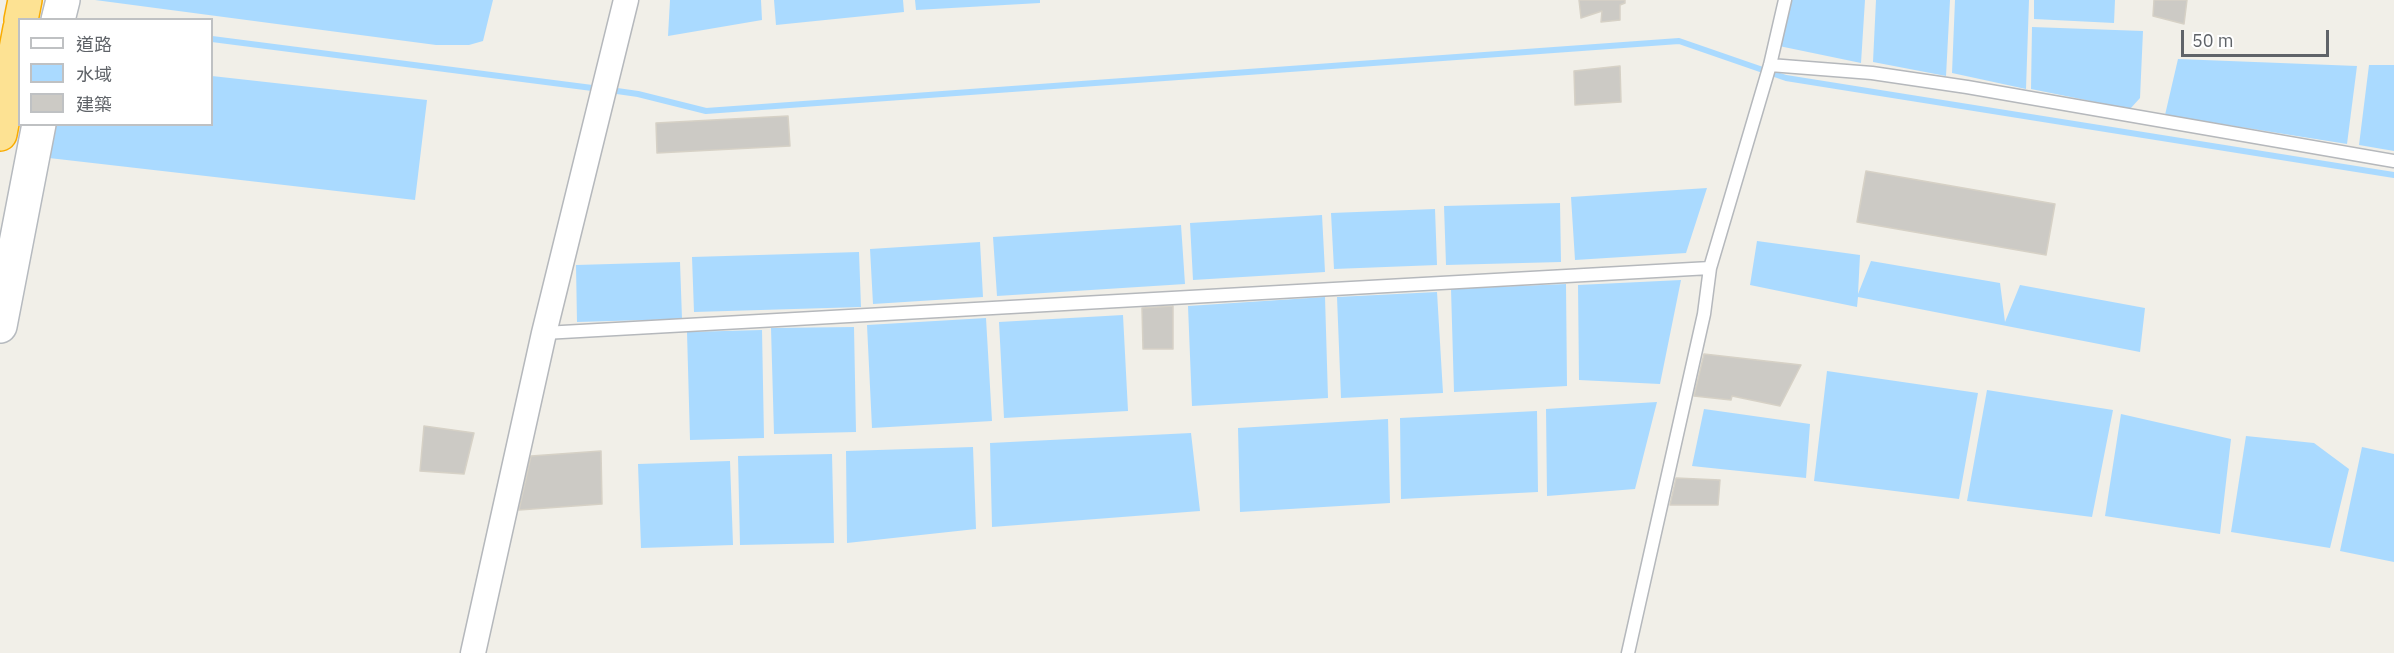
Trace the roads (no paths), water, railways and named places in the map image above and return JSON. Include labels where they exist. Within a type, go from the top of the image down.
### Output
[{"type":"highway","points":[[21,18],[25,0]]},
{"type":"highway","points":[[0,134],[18,39]]},
{"type":"street","points":[[58,18],[63,0]]},
{"type":"street","points":[[473,653],[544,333],[626,0]]},
{"type":"street","points":[[0,326],[39,126]]},
{"type":"lane","points":[[1628,653],[1704,314],[1710,268],[1770,65],[1785,0]]},
{"type":"lane","points":[[1770,65],[1872,73],[1967,87],[2394,161]]},
{"type":"lane","points":[[544,333],[1710,268]]},
{"type":"water","points":[[95,0],[493,0],[483,41],[469,45],[436,45]]},
{"type":"water","points":[[670,0],[761,0],[762,20],[668,36]]},
{"type":"water","points":[[774,0],[903,0],[904,12],[776,25]]},
{"type":"water","points":[[915,0],[1040,0],[1040,3],[916,10]]},
{"type":"water","points":[[1788,0],[1865,0],[1861,63],[1779,46]]},
{"type":"water","points":[[1876,0],[1950,0],[1946,76],[1873,62]]},
{"type":"water","points":[[1955,0],[2029,0],[2026,89],[1952,73]]},
{"type":"water","points":[[2034,0],[2115,0],[2114,23],[2034,19]]},
{"type":"water","points":[[2032,27],[2143,31],[2140,98],[2130,109],[2031,89]]},
{"type":"water","points":[[2178,59],[2357,66],[2347,144],[2165,115]]},
{"type":"water","points":[[2369,65],[2394,65],[2394,151],[2359,145]]},
{"type":"water","points":[[213,76],[427,100],[415,200],[49,158],[53,126],[213,126]]},
{"type":"water","points":[[1707,188],[1686,253],[1575,260],[1571,197]]},
{"type":"water","points":[[1560,203],[1561,262],[1446,265],[1444,206]]},
{"type":"water","points":[[1435,209],[1437,265],[1334,269],[1331,213]]},
{"type":"water","points":[[1322,215],[1325,272],[1193,280],[1190,223]]},
{"type":"water","points":[[1181,225],[1185,284],[997,296],[993,237]]},
{"type":"water","points":[[1757,241],[1860,255],[1858,294],[1871,261],[2000,283],[2005,322],[2020,285],[2145,308],[2140,352],[1858,297],[1857,307],[1750,285]]},
{"type":"water","points":[[980,242],[983,297],[873,304],[870,249]]},
{"type":"water","points":[[859,252],[861,307],[694,312],[692,257]]},
{"type":"water","points":[[680,262],[682,319],[577,322],[576,265]]},
{"type":"water","points":[[1681,280],[1660,384],[1579,380],[1578,285]]},
{"type":"water","points":[[1566,284],[1567,386],[1454,392],[1451,289]]},
{"type":"water","points":[[1437,292],[1443,393],[1341,398],[1337,297]]},
{"type":"water","points":[[1325,297],[1328,398],[1192,406],[1188,306]]},
{"type":"water","points":[[1123,315],[1128,411],[1004,418],[999,322]]},
{"type":"water","points":[[986,318],[992,421],[872,428],[867,325]]},
{"type":"water","points":[[854,327],[856,432],[774,434],[771,328]]},
{"type":"water","points":[[762,330],[764,438],[690,440],[687,332]]},
{"type":"water","points":[[1827,371],[1978,393],[1959,499],[1814,481]]},
{"type":"water","points":[[1987,390],[2113,410],[2092,517],[1967,501]]},
{"type":"water","points":[[1657,402],[1635,489],[1547,496],[1546,409]]},
{"type":"water","points":[[1704,409],[1810,424],[1806,478],[1692,466]]},
{"type":"water","points":[[1537,411],[1538,492],[1401,499],[1400,418]]},
{"type":"water","points":[[2121,414],[2231,439],[2220,534],[2105,516]]},
{"type":"water","points":[[1388,419],[1390,503],[1240,512],[1238,428]]},
{"type":"water","points":[[1191,433],[1200,511],[992,527],[990,443]]},
{"type":"water","points":[[2246,436],[2314,443],[2349,469],[2330,548],[2231,532]]},
{"type":"water","points":[[973,447],[976,529],[847,543],[846,451]]},
{"type":"water","points":[[2362,447],[2394,454],[2394,562],[2340,551]]},
{"type":"water","points":[[832,454],[834,543],[740,545],[738,456]]},
{"type":"water","points":[[730,461],[733,545],[641,548],[638,464]]},
{"type":"waterway","points":[[213,39],[600,89]]},
{"type":"waterway","points":[[610,90],[638,94],[706,111],[1679,41],[1786,78],[2394,175]]}]
